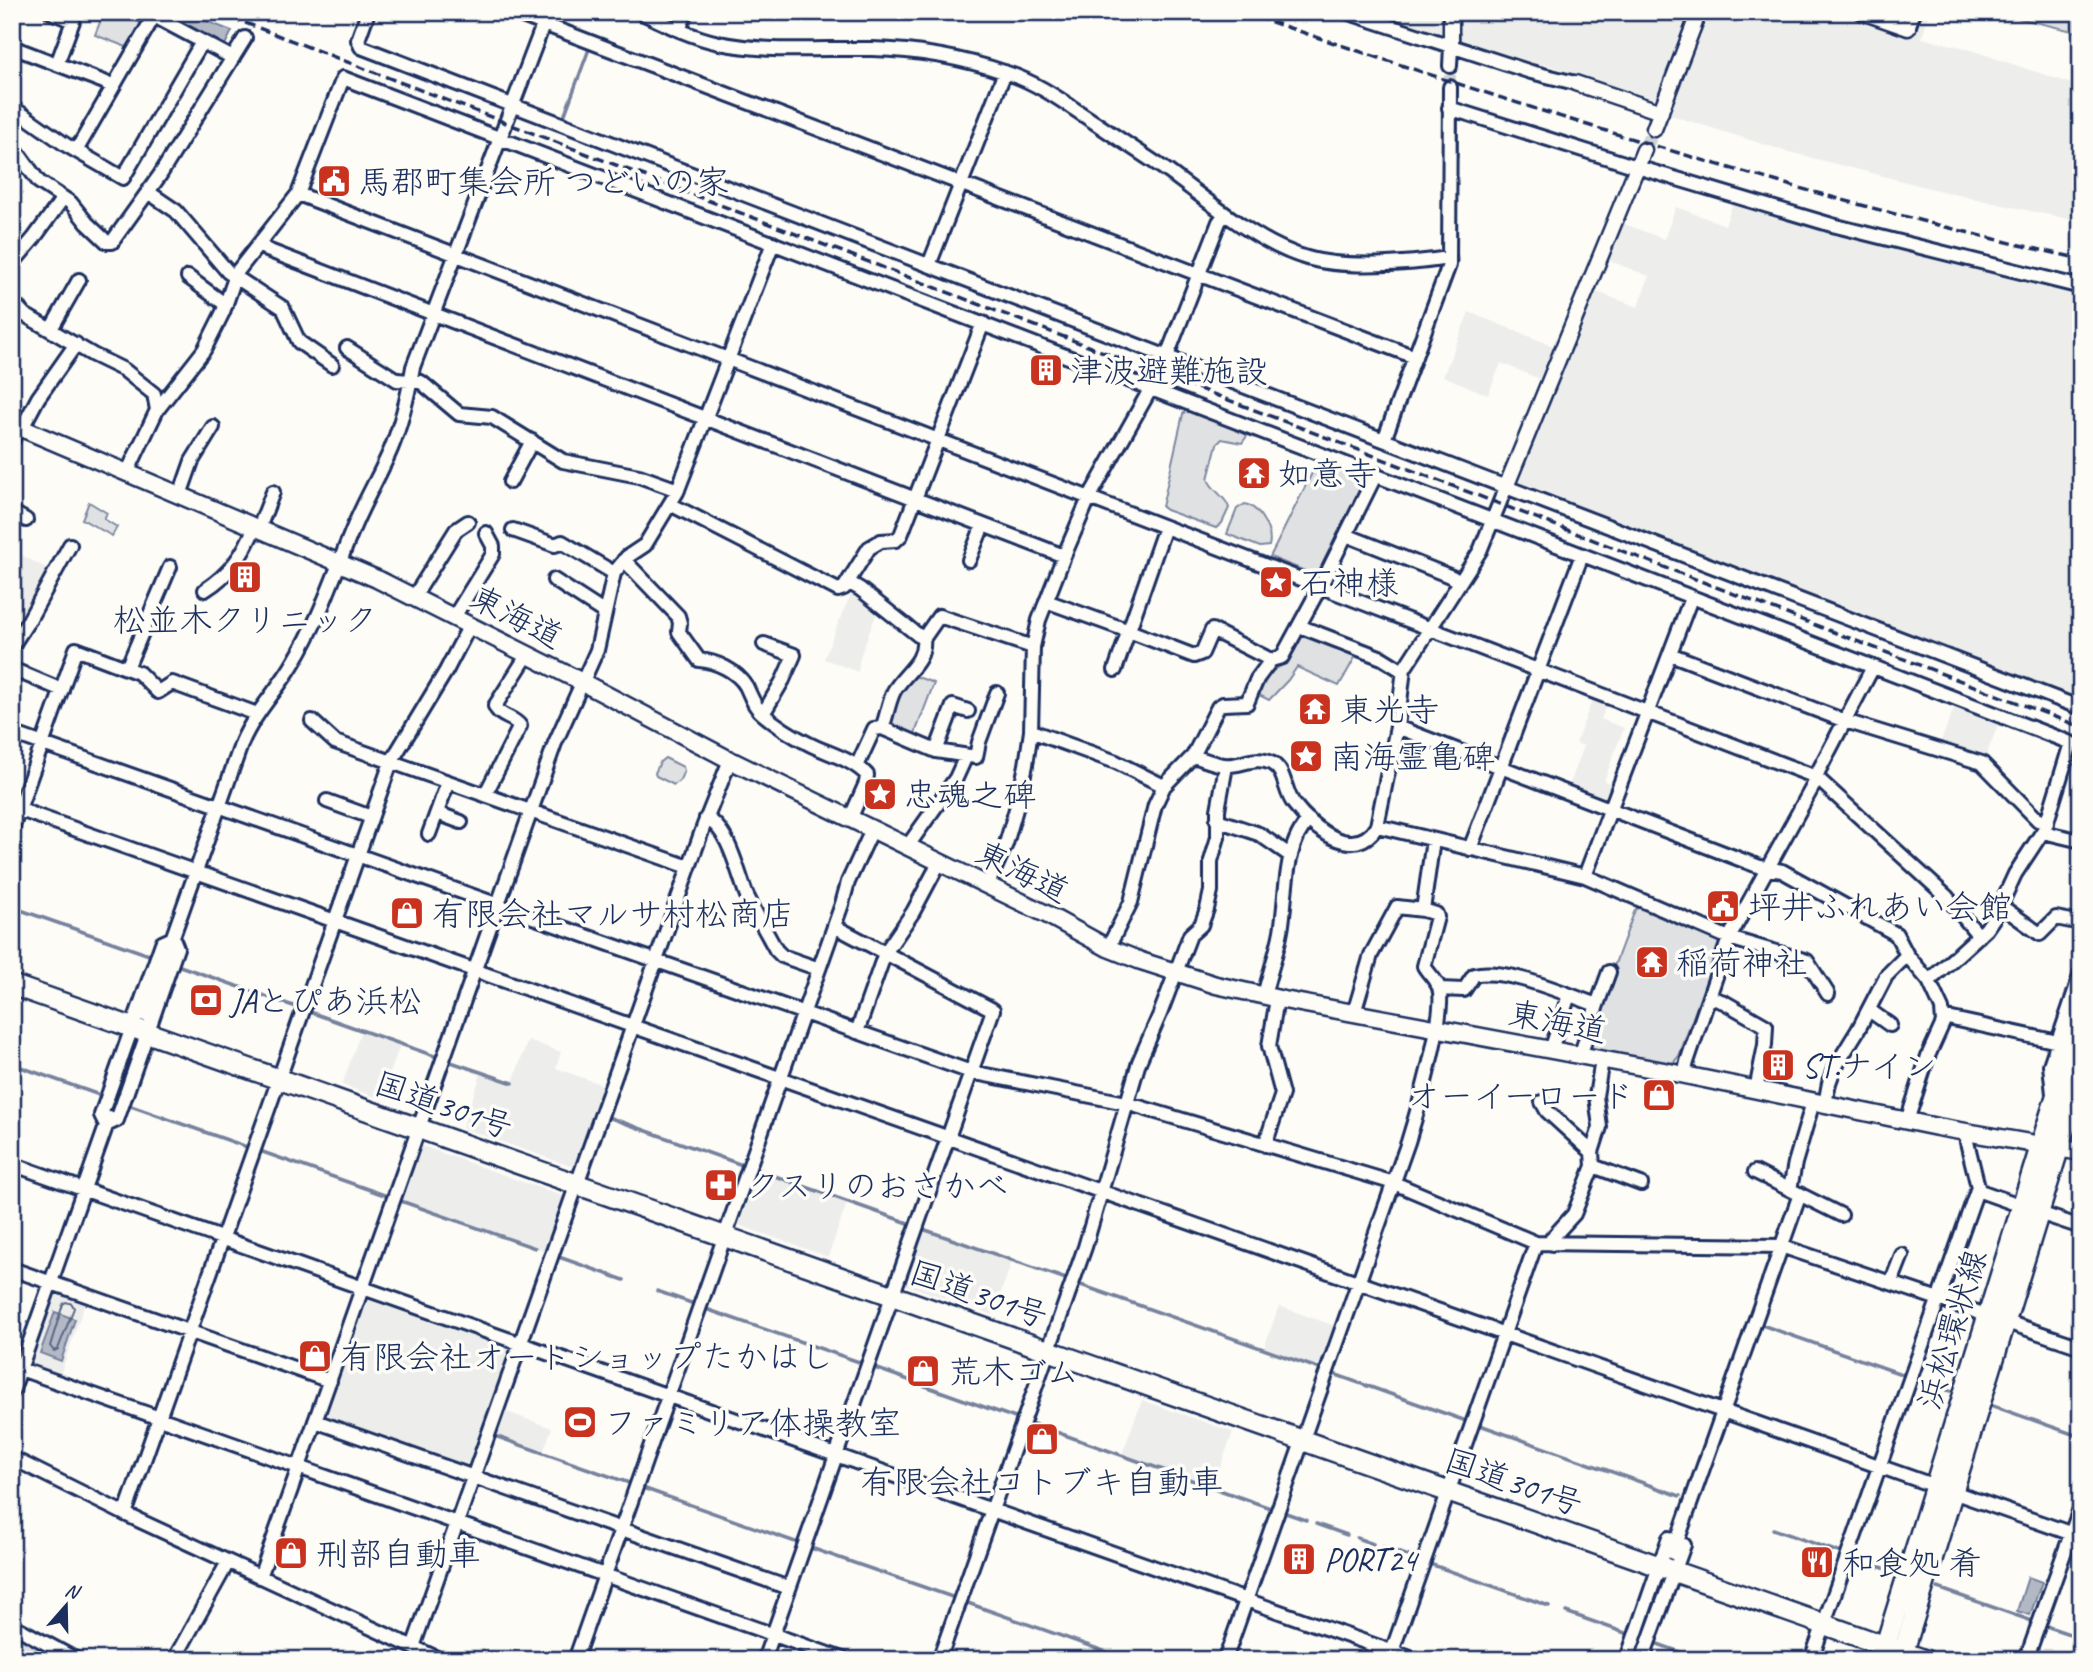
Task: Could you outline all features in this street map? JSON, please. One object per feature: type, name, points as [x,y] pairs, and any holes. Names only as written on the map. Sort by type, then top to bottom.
[{"type":"main road","name":"東海道","points":[[17,430],[257,527],[414,597],[730,760],[1108,948],[1175,972],[1271,997],[1684,1075],[1907,1121],[2081,1152]]},
{"type":"main road","name":"国道301号","points":[[12,985],[1824,1624],[1893,1654],[1925,1660]]},
{"type":"main road","name":"浜松環状線","points":[[2069,1102],[2081,1016]]},
{"type":"main road","name":"浜松環状線","points":[[1893,1654],[2050,1147],[2081,1076]]},
{"type":"street","points":[[51,12],[74,21],[57,64]]},
{"type":"street","points":[[368,12],[358,40],[361,47],[2081,708]]},
{"type":"street","points":[[512,12],[546,18],[961,184],[1415,357]]},
{"type":"street","points":[[640,12],[680,30],[742,47],[895,50],[953,58],[1004,72],[1044,90],[1140,152],[1225,214],[1277,246],[1321,262],[1426,262],[1449,258]]},
{"type":"street","points":[[680,30],[686,12]]},
{"type":"street","points":[[1346,12],[1661,112]]},
{"type":"street","points":[[1450,66],[1451,12]]},
{"type":"street","points":[[1654,129],[1699,12]]},
{"type":"street","points":[[1862,12],[1908,28],[1914,12]]},
{"type":"street","points":[[76,151],[154,16],[233,58]]},
{"type":"street","points":[[12,1392],[16,1367],[51,1282],[106,1125],[117,1120],[140,1030],[177,948],[173,938],[242,742],[257,714],[294,663],[398,432],[408,397],[412,367],[546,18]]},
{"type":"street","points":[[12,148],[39,182],[71,203],[90,226],[107,242],[112,242],[148,192],[245,38]]},
{"type":"street","points":[[12,107],[76,151],[123,178],[202,41]]},
{"type":"street","points":[[12,47],[113,87]]},
{"type":"street","points":[[929,265],[1004,72]]},
{"type":"street","points":[[127,473],[157,410],[201,356],[226,304],[237,272],[298,194],[343,78],[2071,743],[2045,827],[2015,874],[1992,922],[1930,981]]},
{"type":"street","points":[[1384,440],[1449,265],[1450,88]]},
{"type":"street","points":[[1449,108],[1832,225],[2081,287]]},
{"type":"street","points":[[1193,756],[1226,766],[1257,760],[1276,765],[1293,804],[1326,834],[1356,843],[1369,838],[1377,826],[1397,727],[1404,671],[1480,551],[1644,150]]},
{"type":"street","points":[[148,192],[176,211],[228,272],[283,308],[299,342],[332,365]]},
{"type":"street","points":[[298,194],[1816,777],[1947,897],[1979,936]]},
{"type":"street","points":[[12,264],[63,198]]},
{"type":"street","points":[[1167,356],[1219,222],[1225,214]]},
{"type":"street","points":[[260,1577],[559,732],[597,650],[614,573],[624,560],[645,545],[678,490],[773,243]]},
{"type":"street","points":[[259,244],[267,250],[1064,556]]},
{"type":"street","points":[[188,277],[226,304]]},
{"type":"street","points":[[51,329],[79,280]]},
{"type":"street","points":[[12,301],[25,314],[124,370],[154,394],[157,410]]},
{"type":"street","points":[[670,504],[838,590],[844,588],[869,548],[881,541],[896,540],[901,535],[982,323]]},
{"type":"street","points":[[17,430],[76,344]]},
{"type":"street","points":[[347,348],[397,380],[421,382],[459,414],[492,417],[563,461],[639,476],[678,490]]},
{"type":"street","points":[[987,886],[1003,853],[1018,802],[1031,732],[1035,633],[1089,498],[1151,388]]},
{"type":"street","points":[[180,495],[192,461],[214,427]]},
{"type":"street","points":[[510,482],[532,441]]},
{"type":"street","points":[[1108,948],[1131,902],[1155,805],[1164,786],[1193,756],[1218,707],[1223,704],[1247,703],[1257,679],[1271,660],[1283,657],[1376,474]]},
{"type":"street","points":[[205,590],[229,571],[239,559],[273,492]]},
{"type":"street","points":[[12,512],[26,520]]},
{"type":"street","points":[[414,597],[456,530],[468,522]]},
{"type":"street","points":[[969,560],[983,525]]},
{"type":"street","points":[[1115,670],[1165,527]]},
{"type":"street","points":[[513,530],[555,545],[562,542],[614,573]]},
{"type":"street","points":[[454,617],[493,554],[493,546],[486,533]]},
{"type":"street","points":[[1346,535],[1452,576],[1460,582]]},
{"type":"street","points":[[12,646],[70,545]]},
{"type":"street","points":[[1471,849],[1582,555]]},
{"type":"street","points":[[624,560],[678,616],[679,632],[699,660],[713,662],[736,676],[746,686],[763,714],[809,744],[857,766],[867,775],[850,819]]},
{"type":"street","points":[[127,668],[170,567]]},
{"type":"street","points":[[554,580],[605,613]]},
{"type":"street","points":[[848,583],[860,589],[923,639],[924,645],[916,666],[893,692],[882,728]]},
{"type":"street","points":[[1584,876],[1691,598]]},
{"type":"street","points":[[1046,601],[1194,656],[1202,653],[1212,630],[1271,660]]},
{"type":"street","points":[[923,639],[939,616],[1033,647]]},
{"type":"street","points":[[125,1514],[391,762],[446,671],[470,625]]},
{"type":"street","points":[[1299,626],[1382,657],[1404,671]]},
{"type":"street","points":[[763,714],[794,655],[764,643]]},
{"type":"street","points":[[12,829],[16,808],[76,649],[139,673],[158,692],[172,683],[257,714]]},
{"type":"street","points":[[1670,653],[1845,721],[1982,763],[2045,827],[2081,841]]},
{"type":"street","points":[[485,795],[520,726],[498,712],[495,706],[528,654]]},
{"type":"street","points":[[1684,1075],[1729,938],[1873,667]]},
{"type":"street","points":[[12,669],[62,690]]},
{"type":"street","points":[[857,766],[874,729],[882,728],[936,751],[975,757],[997,693]]},
{"type":"street","points":[[936,751],[953,706],[968,711]]},
{"type":"street","points":[[312,721],[335,742],[689,867]]},
{"type":"street","points":[[1397,727],[1610,809],[1782,871],[1896,934],[1906,955],[1930,981],[1943,1017],[1907,1121]]},
{"type":"street","points":[[1031,732],[1116,762],[1164,786]]},
{"type":"street","points":[[12,733],[971,1072],[1126,1103],[1394,1183],[1536,1243],[1781,1246],[2081,1347]]},
{"type":"street","points":[[907,847],[956,778],[966,756]]},
{"type":"street","points":[[413,1647],[706,818],[730,760]]},
{"type":"street","points":[[939,1660],[1085,1247],[1139,1062],[1190,935],[1201,925],[1207,909],[1211,891],[1211,861],[1218,836],[1217,820],[1226,766]]},
{"type":"street","points":[[429,834],[448,782]]},
{"type":"street","points":[[327,801],[371,817]]},
{"type":"street","points":[[16,808],[2076,1535]]},
{"type":"street","points":[[437,813],[461,821]]},
{"type":"street","points":[[706,818],[711,820],[724,838],[748,897],[776,950],[782,956],[819,969]]},
{"type":"street","points":[[1217,820],[1259,834],[1291,856]]},
{"type":"street","points":[[1265,1144],[1282,1094],[1269,1046],[1271,997],[1291,856],[1301,831],[1309,820]]},
{"type":"street","points":[[1377,826],[1584,876],[1729,938],[1807,961],[1828,994]]},
{"type":"street","points":[[575,1660],[848,882],[872,830]]},
{"type":"street","points":[[1423,910],[1433,839]]},
{"type":"street","points":[[857,1032],[885,953],[913,912],[939,863]]},
{"type":"street","points":[[2001,906],[2040,934],[2056,918],[2081,923]]},
{"type":"street","points":[[1225,1660],[1418,1109],[1436,1029],[1440,989],[1424,966],[1436,914],[1397,907],[1371,955],[1354,1013]]},
{"type":"street","points":[[764,1660],[993,1010],[834,926]]},
{"type":"street","points":[[1633,1660],[1781,1246],[1795,1192],[1794,1167],[1832,1074],[1886,976],[1906,955]]},
{"type":"street","points":[[1580,1056],[1609,972]]},
{"type":"street","points":[[2069,1102],[2050,1065],[2081,973]]},
{"type":"street","points":[[1440,989],[1464,989],[1474,975],[1485,974],[1518,978],[1597,1005]]},
{"type":"street","points":[[1551,1050],[1569,995]]},
{"type":"street","points":[[1709,997],[1724,1002],[1766,1027],[1756,1090]]},
{"type":"street","points":[[1869,1010],[1890,1025]]},
{"type":"street","points":[[1943,1017],[2058,1042]]},
{"type":"street","points":[[1552,1244],[1552,1238],[1574,1214],[1593,1166],[1592,1152],[1600,1127],[1596,1096],[1602,1060]]},
{"type":"street","points":[[1542,1102],[1547,1111],[1592,1152]]},
{"type":"street","points":[[1811,1660],[1978,1187],[1967,1142],[1969,1132]]},
{"type":"street","points":[[12,1164],[1246,1600],[1390,1655],[1416,1660]]},
{"type":"street","points":[[1593,1166],[1642,1184]]},
{"type":"street","points":[[1755,1172],[1841,1215]]},
{"type":"street","points":[[1977,1190],[2081,1227]]},
{"type":"street","points":[[1390,1655],[1536,1243]]},
{"type":"street","points":[[1891,1283],[1902,1255]]},
{"type":"street","points":[[12,1269],[330,1381]]},
{"type":"street","points":[[16,1367],[845,1660]]},
{"type":"street","points":[[315,1421],[789,1588]]},
{"type":"street","points":[[12,1458],[125,1514],[441,1660]]},
{"type":"street","points":[[1633,1660],[1629,1653],[1703,1491],[1700,1474]]},
{"type":"street","points":[[2026,1660],[2076,1535],[2081,1506]]},
{"type":"street","points":[[174,1660],[228,1562]]},
{"type":"street","points":[[1642,1660],[1667,1569]]},
{"type":"street","points":[[12,1625],[77,1660]]},
{"type":"street","points":[[12,1654],[24,1660]]},
{"type":"shaded area","points":[[104,12],[113,12],[144,24],[129,48],[95,35]]},
{"type":"shaded area","points":[[1366,12],[1444,12],[1445,31],[1438,36]]},
{"type":"shaded area","points":[[1460,12],[1692,12],[1657,100],[1544,64],[1533,66],[1461,43]]},
{"type":"shaded area","points":[[1706,12],[1929,12],[1922,38],[1965,48],[2081,87],[2081,222],[1949,193],[1785,151],[1670,115],[1668,112]]},
{"type":"shaded area","points":[[1993,12],[2081,12],[2081,33],[1997,13]]},
{"type":"shaded area","points":[[1734,200],[2081,290],[2081,701],[2052,694],[1514,487],[1594,291],[1638,307],[1649,276],[1607,260],[1622,223],[1664,239],[1676,207],[1725,225]]},
{"type":"shaded area","points":[[1469,312],[1556,347],[1542,380],[1501,363],[1488,395],[1443,376]]},
{"type":"shaded area","points":[[1187,409],[1242,430],[1247,436],[1242,443],[1222,439],[1217,444],[1208,479],[1229,508],[1222,523],[1216,528],[1162,507],[1183,414]]},
{"type":"shaded area","points":[[1319,459],[1367,478],[1319,573],[1315,575],[1270,557]]},
{"type":"shaded area","points":[[89,502],[107,513],[104,519],[117,527],[112,536],[82,519]]},
{"type":"shaded area","points":[[1245,504],[1255,510],[1264,521],[1269,534],[1269,546],[1260,547],[1227,534],[1237,509]]},
{"type":"shaded area","points":[[12,550],[50,570],[17,631],[12,629]]},
{"type":"shaded area","points":[[854,589],[879,607],[860,657],[858,672],[824,659]]},
{"type":"shaded area","points":[[1304,633],[1357,654],[1339,686],[1297,667],[1269,700],[1259,695],[1269,674],[1288,663]]},
{"type":"shaded area","points":[[912,675],[934,683],[914,736],[889,726],[897,694]]},
{"type":"shaded area","points":[[1593,698],[1607,704],[1601,719],[1624,728],[1604,781],[1614,785],[1608,800],[1603,802],[1568,789],[1584,746],[1576,743]]},
{"type":"shaded area","points":[[1956,703],[2000,720],[1984,761],[1939,746]]},
{"type":"shaded area","points":[[665,758],[683,767],[680,780],[674,785],[655,773]]},
{"type":"shaded area","points":[[1641,906],[1719,940],[1679,1056],[1674,1062],[1666,1064],[1591,1050],[1586,1042],[1635,910]]},
{"type":"shaded area","points":[[361,1031],[400,1045],[381,1099],[342,1085]]},
{"type":"shaded area","points":[[528,1040],[561,1052],[556,1068],[608,1087],[579,1169],[462,1128],[481,1074],[512,1084]]},
{"type":"shaded area","points":[[417,1144],[568,1198],[549,1252],[398,1199]]},
{"type":"shaded area","points":[[755,1170],[847,1203],[828,1257],[736,1224]]},
{"type":"shaded area","points":[[920,1229],[1012,1261],[993,1315],[901,1283]]},
{"type":"shaded area","points":[[56,1287],[87,1298],[59,1378],[28,1367]]},
{"type":"shaded area","points":[[365,1292],[516,1346],[471,1472],[320,1419]]},
{"type":"shaded area","points":[[1279,1306],[1338,1327],[1323,1369],[1264,1348]]},
{"type":"shaded area","points":[[1142,1400],[1233,1432],[1213,1487],[1122,1454]]},
{"type":"shaded area","points":[[501,1410],[552,1428],[543,1452],[492,1434]]},
{"type":"shaded area","points":[[12,1630],[68,1660],[31,1660],[12,1650]]},
{"type":"water","points":[[159,12],[183,12],[232,31],[224,47]]},
{"type":"water","points":[[55,1312],[75,1319],[61,1361],[40,1353]]},
{"type":"water","points":[[2028,1577],[2042,1582],[2030,1615],[2017,1611]]},
{"type":"waterway","points":[[495,12],[533,27]]},
{"type":"waterway","points":[[628,12],[638,17]]},
{"type":"waterway","points":[[550,33],[953,188]]},
{"type":"waterway","points":[[1459,34],[1459,41]]},
{"type":"waterway","points":[[565,114],[589,49]]},
{"type":"waterway","points":[[1455,164],[1457,113]]},
{"type":"waterway","points":[[963,192],[1192,279]]},
{"type":"waterway","points":[[1455,238],[1456,262]]},
{"type":"waterway","points":[[1201,282],[1404,360]]},
{"type":"waterway","points":[[2074,740],[2081,742]]},
{"type":"waterway","points":[[12,907],[152,956]]},
{"type":"waterway","points":[[177,965],[299,1008]]},
{"type":"waterway","points":[[307,1011],[440,1058]]},
{"type":"waterway","points":[[448,1061],[513,1083]]},
{"type":"waterway","points":[[12,1064],[102,1096]]},
{"type":"waterway","points":[[128,1105],[250,1148]]},
{"type":"waterway","points":[[605,1116],[745,1166]]},
{"type":"waterway","points":[[257,1150],[390,1197]]},
{"type":"waterway","points":[[755,1169],[914,1225]]},
{"type":"waterway","points":[[398,1200],[535,1248]]},
{"type":"waterway","points":[[920,1228],[1066,1279]]},
{"type":"waterway","points":[[556,1256],[624,1280]]},
{"type":"waterway","points":[[1078,1284],[1323,1370]]},
{"type":"waterway","points":[[657,1291],[697,1305]]},
{"type":"waterway","points":[[703,1308],[865,1364]]},
{"type":"waterway","points":[[1759,1324],[1907,1376]]},
{"type":"waterway","points":[[872,1367],[1018,1419]]},
{"type":"waterway","points":[[1331,1373],[1469,1422]]},
{"type":"waterway","points":[[1914,1378],[1950,1391]]},
{"type":"waterway","points":[[12,1410],[18,1392]]},
{"type":"waterway","points":[[1993,1406],[2081,1437]]},
{"type":"waterway","points":[[1028,1422],[1273,1509]]},
{"type":"waterway","points":[[1477,1424],[1680,1496]]},
{"type":"waterway","points":[[492,1435],[632,1484]]},
{"type":"waterway","points":[[640,1487],[801,1544]]},
{"type":"waterway","points":[[2075,1505],[2081,1489]]},
{"type":"waterway","points":[[1283,1512],[1306,1520]]},
{"type":"waterway","points":[[1316,1524],[1347,1535]]},
{"type":"waterway","points":[[1773,1529],[1844,1554]]},
{"type":"waterway","points":[[1357,1538],[1373,1544]]},
{"type":"waterway","points":[[808,1547],[955,1598]]},
{"type":"waterway","points":[[1383,1547],[1420,1560]]},
{"type":"waterway","points":[[1852,1557],[1895,1572]]},
{"type":"waterway","points":[[1427,1563],[1549,1606]]},
{"type":"waterway","points":[[1938,1588],[2035,1622]]},
{"type":"waterway","points":[[965,1602],[1129,1660]]},
{"type":"waterway","points":[[1566,1612],[1631,1635]]},
{"type":"waterway","points":[[2043,1625],[2081,1638]]},
{"type":"waterway","points":[[1655,1643],[1702,1660]]},
{"type":"tunnel","points":[[1450,66],[1450,87]]},
{"type":"tunnel","points":[[1644,150],[1654,129]]},
{"type":"tunnel","points":[[135,1045],[142,1025]]},
{"type":"tunnel","points":[[1662,1585],[1673,1553]]},
{"type":"railway","points":[[217,12],[2081,727]]},
{"type":"railway","points":[[1242,12],[1449,81],[1763,178],[1868,207],[2081,259]]},
{"type":"place","name":"馬郡町集会所 つどいの家","points":[[334,181]]},
{"type":"place","name":"津波避難施設","points":[[1046,370]]},
{"type":"place","name":"如意寺","points":[[1254,473]]},
{"type":"place","name":"松並木クリニック","points":[[245,577]]},
{"type":"place","name":"石神様","points":[[1276,582]]},
{"type":"place","name":"東光寺","points":[[1315,709]]},
{"type":"place","name":"南海霊亀碑","points":[[1306,756]]},
{"type":"place","name":"忠魂之碑","points":[[880,794]]},
{"type":"place","name":"坪井ふれあい会館","points":[[1723,906]]},
{"type":"place","name":"有限会社マルサ村松商店","points":[[407,913]]},
{"type":"place","name":"稲荷神社","points":[[1652,962]]},
{"type":"place","name":"JAとぴあ浜松","points":[[206,1000]]},
{"type":"place","name":"ST.ナイン","points":[[1778,1065]]},
{"type":"place","name":"オーイーロード","points":[[1659,1095]]},
{"type":"place","name":"クスリのおさかべ","points":[[721,1185]]},
{"type":"place","name":"有限会社オートショップたかはし","points":[[315,1356]]},
{"type":"place","name":"荒木ゴム","points":[[923,1371]]},
{"type":"place","name":"ファミリア体操教室","points":[[580,1422]]},
{"type":"place","name":"有限会社コトブキ自動車","points":[[1042,1439]]},
{"type":"place","name":"刑部自動車","points":[[291,1553]]},
{"type":"place","name":"PORT24","points":[[1299,1559]]},
{"type":"place","name":"和食処 肴","points":[[1817,1562]]}]
